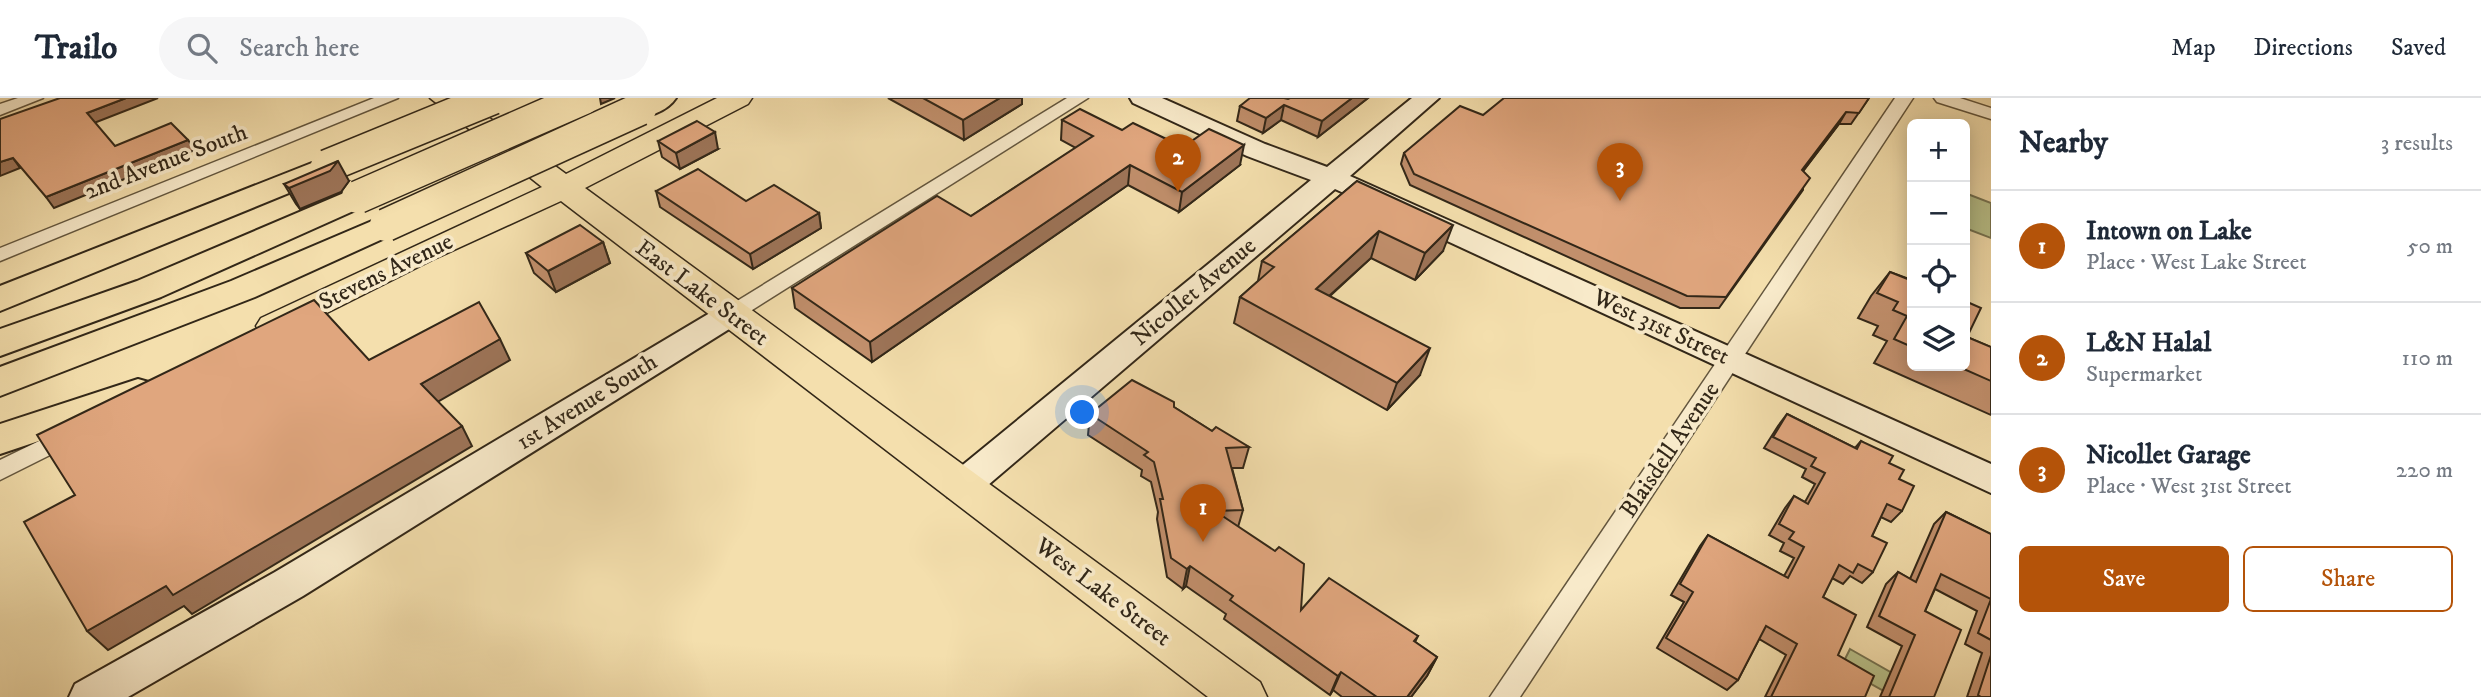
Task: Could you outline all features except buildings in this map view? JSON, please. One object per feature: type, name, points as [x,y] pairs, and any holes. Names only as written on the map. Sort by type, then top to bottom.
[{"type":"highway","points":[[0,299],[196,222],[493,98]]},
{"type":"highway","points":[[0,343],[149,289],[564,98]]},
{"type":"highway","points":[[0,330],[354,194],[584,98]]},
{"type":"highway","points":[[0,382],[243,289],[651,103]]},
{"type":"highway","points":[[0,279],[115,238],[196,222]]},
{"type":"highway","points":[[0,439],[159,383]]},
{"type":"main road","name":"East Lake Street","points":[[444,98],[961,487]]},
{"type":"main road","name":"Stevens Avenue","points":[[245,341],[562,188],[738,98]]},
{"type":"main road","name":"West Lake Street","points":[[961,487],[1244,697]]},
{"type":"street","points":[[0,110],[34,98]]},
{"type":"street","name":"2nd Avenue South","points":[[0,254],[389,98]]},
{"type":"street","name":"1st Avenue South","points":[[90,697],[289,584],[1079,98]]},
{"type":"street","name":"West 31st Street","points":[[1142,98],[1238,142],[1331,177],[1991,478]]},
{"type":"street","name":"Nicollet Avenue","points":[[961,487],[1427,98]]},
{"type":"street","name":"Blaisdell Avenue","points":[[1504,697],[1904,98]]},
{"type":"street","points":[[1943,98],[1991,114]]},
{"type":"street","points":[[0,471],[115,411],[159,383]]},
{"type":"green space","points":[[1970,195],[1991,203],[1991,238],[1970,230]]},
{"type":"green space","points":[[1850,649],[1899,677],[1891,695],[1841,667]]},
{"type":"place","name":"L&N Halal","points":[[1178,192]]},
{"type":"place","name":"Nicollet Garage","points":[[1620,201]]},
{"type":"place","name":"Intown on Lake","points":[[1203,542]]}]
